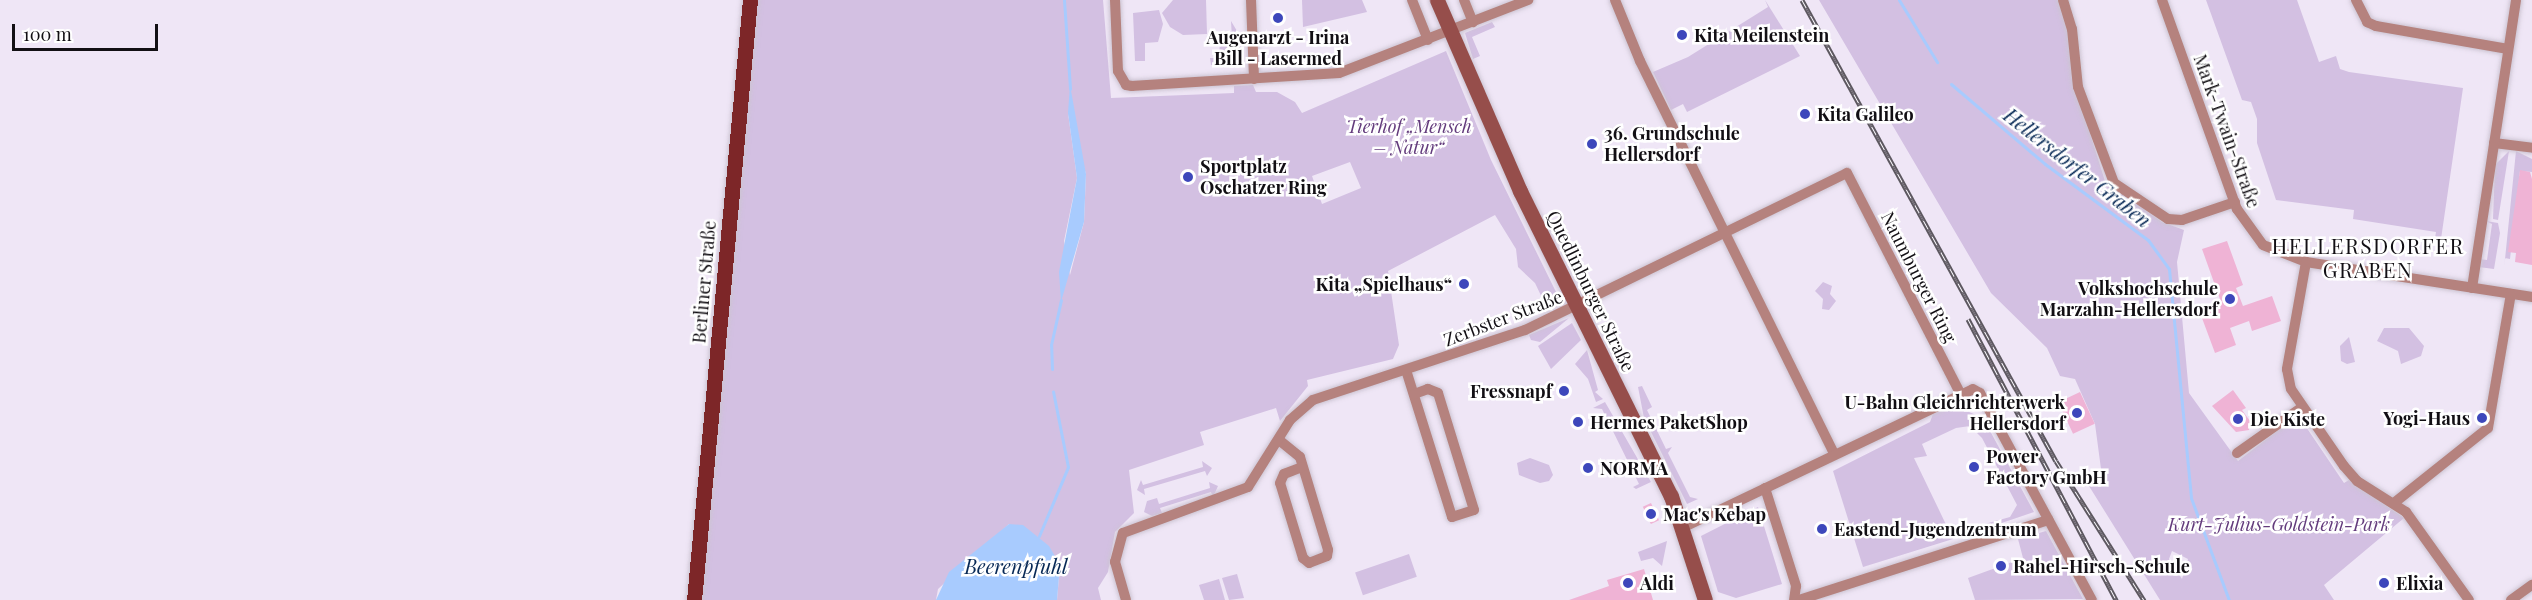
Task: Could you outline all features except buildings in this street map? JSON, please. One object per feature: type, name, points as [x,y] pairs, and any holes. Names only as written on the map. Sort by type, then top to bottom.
[{"type":"main road","name":"Berliner Straße","points":[[694,600],[750,0]]},
{"type":"street","points":[[1115,0],[1118,71],[1125,85],[1339,73],[1528,0]]},
{"type":"street","points":[[1251,0],[1254,79]]},
{"type":"street","points":[[1412,0],[1428,40]]},
{"type":"street","name":"Quedlinburger Straße","points":[[1437,0],[1577,307],[1671,496],[1705,600]]},
{"type":"street","points":[[1464,0],[1473,22]]},
{"type":"street","points":[[1615,0],[1659,100],[1834,454]]},
{"type":"street","points":[[2063,0],[2072,29],[2078,87],[2114,183],[2168,219],[2182,220],[2235,201]]},
{"type":"street","name":"Mark-Twain-Straße","points":[[2162,0],[2235,201],[2247,227],[2263,245],[2306,262],[2532,297]]},
{"type":"street","points":[[2356,0],[2367,22],[2376,26],[2508,49]]},
{"type":"street","points":[[2472,288],[2516,0]]},
{"type":"street","points":[[2494,143],[2532,148]]},
{"type":"street","name":"Naumburger Ring","points":[[1577,307],[1724,232],[1847,173],[1960,393]]},
{"type":"street","points":[[2306,262],[2287,369],[2301,408],[2353,477],[2406,512],[2469,600]]},
{"type":"street","points":[[2394,503],[2488,428],[2511,294]]},
{"type":"street","name":"Zerbster Straße","points":[[1126,600],[1115,562],[1123,534],[1241,491],[1263,468],[1297,412],[1313,400],[1486,346],[1577,307]]},
{"type":"street","points":[[1406,370],[1452,517],[1474,510],[1438,393],[1428,389],[1414,394]]},
{"type":"street","points":[[1682,528],[1960,393],[1973,389],[1980,393],[2092,600]]},
{"type":"street","points":[[2237,453],[2301,408]]},
{"type":"street","points":[[1279,440],[1295,450],[1302,467],[1328,550],[1327,556],[1309,563],[1303,558],[1280,483],[1284,474],[1302,467]]},
{"type":"street","points":[[1765,488],[1796,586],[1794,600]]},
{"type":"street","points":[[1799,600],[2048,520]]},
{"type":"street","points":[[2511,600],[2532,585]]},
{"type":"green space","name":"Tierhof „Mensch – Natur“","points":[[756,0],[1103,0],[1111,98],[1234,93],[1234,86],[1253,85],[1256,92],[1277,92],[1295,102],[1302,113],[1446,51],[1491,160],[1559,298],[1545,304],[1535,283],[1518,267],[1516,249],[1495,215],[1388,271],[1399,345],[1393,359],[1307,380],[1308,386],[1280,421],[1276,408],[1200,432],[1204,445],[1129,470],[1134,513],[1115,532],[1108,572],[1098,588],[1101,600],[1057,600],[1060,565],[1009,524],[938,589],[936,600],[700,600]],"holes":[[[1068,113],[1086,174],[1084,222],[1070,275],[1064,241],[1077,178]],[[1350,162],[1361,188],[1322,204],[1312,176]]]},
{"type":"green space","points":[[1173,0],[1206,0],[1207,34],[1183,35],[1170,27],[1162,13]]},
{"type":"green space","points":[[1302,0],[1362,0],[1367,12],[1303,27]]},
{"type":"green space","points":[[1765,0],[1800,56],[1687,112],[1683,104],[1671,110],[1653,72],[1688,57],[1768,7]]},
{"type":"green space","name":"Kurt-Julius-Goldstein-Park","points":[[1819,0],[2060,0],[2071,29],[2075,86],[2105,181],[2162,222],[2184,230],[2177,262],[2189,393],[2238,461],[2295,417],[2300,418],[2344,483],[2349,480],[2404,518],[2324,585],[2334,600],[2160,600],[2084,478],[2101,469],[2095,424],[2075,379],[2060,376],[2047,348],[1991,293]],"holes":[[[2172,551],[2188,559],[2182,579],[2169,559]]]},
{"type":"green space","points":[[2206,0],[2297,0],[2319,62],[2336,56],[2340,69],[2349,72],[2463,88],[2441,239],[2435,238],[2436,232],[2353,219],[2354,210],[2276,200],[2257,143],[2257,119],[2251,102],[2242,100]]},
{"type":"green space","points":[[1159,10],[1163,24],[1158,42],[1145,43],[1145,61],[1135,61],[1133,13]]},
{"type":"green space","points":[[1231,21],[1240,36],[1241,64],[1211,65],[1210,58],[1219,58],[1220,40],[1232,39]]},
{"type":"green space","points":[[1492,22],[1495,27],[1472,37],[1480,56],[1473,59],[1465,33]]},
{"type":"green space","points":[[2509,151],[2498,220],[2493,219],[2495,165]]},
{"type":"green space","points":[[2516,151],[2532,159],[2532,172],[2520,171],[2510,259],[2505,258]]},
{"type":"green space","points":[[2486,221],[2498,223],[2500,233],[2494,269],[2479,267],[2480,259],[2487,260],[2492,224]]},
{"type":"green space","points":[[1823,282],[1832,286],[1830,294],[1836,301],[1829,310],[1822,309],[1823,299],[1815,291]]},
{"type":"green space","points":[[1569,318],[1540,342],[1531,340],[1529,335]]},
{"type":"green space","points":[[1572,323],[1581,340],[1551,369],[1538,346]]},
{"type":"green space","points":[[2384,328],[2409,328],[2424,346],[2421,356],[2401,364],[2398,351],[2377,341]]},
{"type":"green space","points":[[2349,337],[2355,362],[2347,364],[2341,361],[2340,346]]},
{"type":"green space","points":[[1587,350],[1598,390],[1595,392],[1603,399],[1596,402],[1588,379],[1575,364]]},
{"type":"green space","points":[[1642,386],[1652,407],[1647,410],[1666,449],[1672,447],[1668,453],[1690,497],[1698,499],[1687,504],[1644,418],[1638,387]]},
{"type":"green space","points":[[1605,402],[1651,482],[1636,489],[1633,487],[1639,484],[1602,409],[1593,408]]},
{"type":"green space","points":[[1953,405],[1983,418],[2034,512],[1978,531],[1981,525],[2010,517],[2017,505],[1982,438],[1970,426],[1956,428],[1922,444],[1927,456],[1914,458],[1953,539],[1863,567],[1833,471],[1930,422],[1933,414]]},
{"type":"green space","points":[[1530,458],[1549,465],[1553,475],[1549,481],[1540,483],[1519,475],[1517,463]]},
{"type":"green space","points":[[1202,461],[1212,468],[1207,476],[1205,471],[1144,489],[1145,495],[1137,490],[1141,480],[1143,485],[1203,467]]},
{"type":"green space","points":[[1209,482],[1218,486],[1213,497],[1211,492],[1160,508],[1162,513],[1152,516],[1144,512],[1147,501],[1157,498],[1159,504],[1210,488]]},
{"type":"green space","points":[[1758,507],[1782,584],[1736,598],[1718,592],[1701,536]]},
{"type":"green space","points":[[2046,531],[2083,599],[1975,600],[1968,578],[2023,558],[2018,539]]},
{"type":"green space","points":[[1667,541],[1662,566],[1653,558],[1641,561],[1638,552]]},
{"type":"green space","points":[[1409,554],[1417,577],[1363,595],[1355,573]]},
{"type":"green space","points":[[1237,574],[1244,598],[1229,600],[1222,578]]},
{"type":"green space","points":[[1219,579],[1225,600],[1204,600],[1199,585]]},
{"type":"water","points":[[1070,85],[1086,174],[1084,222],[1061,302],[1059,272],[1077,178],[1068,113]]},
{"type":"water","name":"Beerenpfuhl","points":[[1009,524],[1023,525],[1049,546],[1060,565],[1057,600],[936,600],[949,572]]},
{"type":"waterway","points":[[1064,0],[1070,89]]},
{"type":"waterway","name":"Hellersdorfer Graben","points":[[1899,0],[1937,62]]},
{"type":"waterway","name":"Hellersdorfer Graben","points":[[1951,84],[2045,164],[2148,240],[2169,269],[2191,498],[2229,600]]},
{"type":"waterway","points":[[1052,369],[1051,345],[1061,300]]},
{"type":"waterway","points":[[1039,536],[1068,467],[1053,391]]},
{"type":"railway","points":[[1802,0],[2056,461],[2144,600]]},
{"type":"railway","points":[[1968,319],[2116,600]]},
{"type":"place","name":"Augenarzt - Irina Bill - Lasermed","points":[[1278,18]]},
{"type":"place","name":"Kita Meilenstein","points":[[1682,35]]},
{"type":"place","name":"Kita Galileo","points":[[1805,114]]},
{"type":"place","name":"36. Grundschule Hellersdorf","points":[[1592,144]]},
{"type":"place","name":"Sportplatz Oschatzer Ring","points":[[1188,177]]},
{"type":"place","name":"Kita „Spielhaus“","points":[[1464,284]]},
{"type":"place","name":"Volkshochschule Marzahn-Hellersdorf","points":[[2230,299]]},
{"type":"place","name":"Fressnapf","points":[[1564,391]]},
{"type":"place","name":"U-Bahn Gleichrichterwerk Hellersdorf","points":[[2077,413]]},
{"type":"place","name":"Yogi-Haus","points":[[2482,418]]},
{"type":"place","name":"Die Kiste","points":[[2238,419]]},
{"type":"place","name":"Hermes PaketShop","points":[[1578,422]]},
{"type":"place","name":"Power Factory GmbH","points":[[1974,467]]},
{"type":"place","name":"NORMA","points":[[1588,468]]},
{"type":"place","name":"Mac's Kebap","points":[[1651,514]]},
{"type":"place","name":"Eastend-Jugendzentrum","points":[[1822,529]]},
{"type":"place","name":"Rahel-Hirsch-Schule","points":[[2001,566]]},
{"type":"place","name":"Aldi","points":[[1628,583]]},
{"type":"place","name":"Elixia","points":[[2384,583]]},
{"type":"district","name":"HELLERSDORFER GRABEN","points":[[2368,257]]}]
